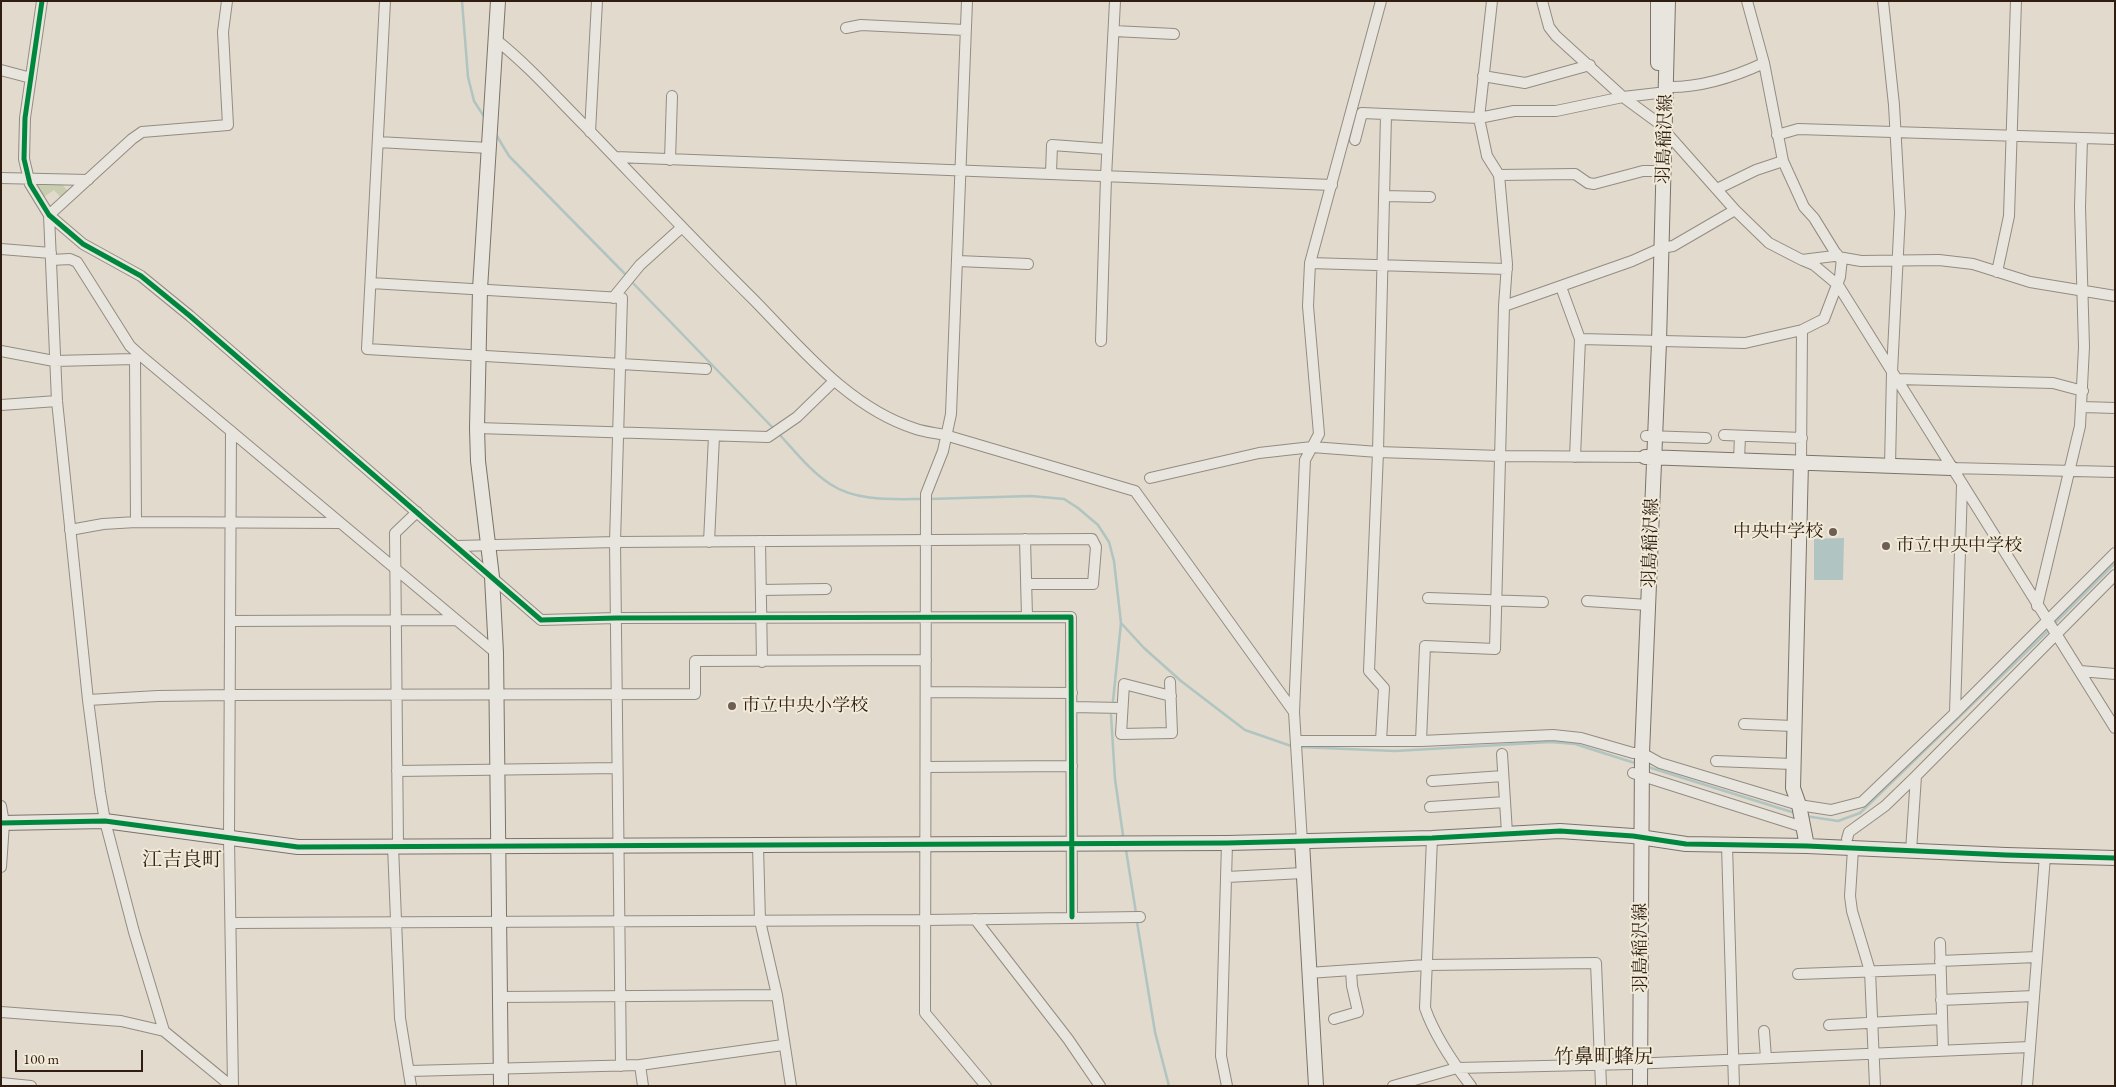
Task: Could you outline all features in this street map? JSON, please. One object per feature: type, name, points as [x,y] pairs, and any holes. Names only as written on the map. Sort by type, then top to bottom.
[{"type":"street","points":[[42,1],[25,118],[24,159],[27,177],[49,215],[83,244],[141,276],[457,546],[540,620],[616,618],[1071,617],[1072,917]]},
{"type":"street","points":[[49,215],[142,132],[228,125],[222,32],[226,1]]},
{"type":"street","points":[[386,1],[367,348],[706,369]]},
{"type":"street","points":[[498,1],[480,289],[477,428],[478,461],[492,577],[496,653],[501,1086]]},
{"type":"street","points":[[590,132],[597,1]]},
{"type":"street","points":[[967,1],[951,414],[943,451],[926,494],[927,845],[925,1014],[986,1086]]},
{"type":"street","points":[[1102,341],[1107,149],[1116,1]]},
{"type":"street","points":[[1316,1086],[1294,712],[1305,460],[1319,434],[1308,306],[1310,263],[1381,1]]},
{"type":"street","points":[[1421,741],[1425,646],[1495,649],[1498,601],[1504,306],[1507,269],[1499,175],[1486,156],[1478,118],[1492,1]]},
{"type":"street","points":[[1542,1],[1549,26],[1556,36],[1623,97],[1661,127],[1735,210],[1769,243],[1814,265],[1838,285],[2115,728]]},
{"type":"street","name":"羽島稲沢線","points":[[1658,1],[1662,90]]},
{"type":"street","name":"羽島稲沢線","points":[[1632,1086],[1636,1064],[1638,764],[1655,342],[1662,90],[1668,1]]},
{"type":"street","points":[[1580,339],[1745,343],[1802,330],[1824,319],[1838,285],[1840,256],[1814,218],[1804,207],[1783,161],[1764,64],[1747,1]]},
{"type":"street","points":[[1882,1],[1895,132],[1900,213],[1890,466]]},
{"type":"street","points":[[1997,272],[2009,216],[2010,135],[2016,1]]},
{"type":"street","points":[[846,28],[861,25],[966,30]]},
{"type":"street","points":[[1114,31],[1174,34]]},
{"type":"street","points":[[495,39],[516,56],[616,157],[681,228],[834,381],[882,414],[916,429],[946,435],[1135,491],[1294,712]]},
{"type":"street","points":[[1355,140],[1362,113],[1478,118],[1514,111],[1556,111],[1734,77],[1764,64]]},
{"type":"street","points":[[1483,76],[1525,82],[1590,65]]},
{"type":"street","points":[[1,70],[31,78]]},
{"type":"street","points":[[670,160],[672,96]]},
{"type":"street","points":[[1381,741],[1384,688],[1369,672],[1378,452],[1386,115]]},
{"type":"street","name":"羽島稲沢線","points":[[1657,250],[1656,171],[1661,127]]},
{"type":"street","points":[[1777,135],[1798,129],[2115,139]]},
{"type":"street","points":[[2037,606],[2080,426],[2082,407],[2084,347],[2080,207],[2082,138]]},
{"type":"street","points":[[378,142],[489,146]]},
{"type":"street","points":[[1051,173],[1052,145],[1107,149]]},
{"type":"street","points":[[616,157],[1332,185]]},
{"type":"street","points":[[1717,189],[1756,170],[1783,161]]},
{"type":"street","points":[[1499,175],[1575,174],[1588,183],[1594,184],[1643,171],[1656,171]]},
{"type":"street","points":[[1,178],[27,177],[88,180]]},
{"type":"street","points":[[1384,196],[1430,197]]},
{"type":"street","points":[[1504,306],[1561,287],[1657,250],[1673,246],[1735,210]]},
{"type":"street","points":[[49,215],[57,401],[88,700],[105,821],[150,990],[164,1031]]},
{"type":"street","points":[[613,298],[620,287],[640,265],[681,228]]},
{"type":"street","points":[[1,249],[70,259],[77,262],[138,357],[231,431],[496,653]]},
{"type":"street","points":[[1802,260],[1840,256],[1861,261],[1939,260],[1973,264],[2030,282],[2115,296]]},
{"type":"street","points":[[958,261],[1028,264]]},
{"type":"street","points":[[1310,263],[1507,269]]},
{"type":"street","points":[[371,283],[622,298],[615,542],[621,1066]]},
{"type":"street","points":[[1561,287],[1580,339],[1575,457]]},
{"type":"street","points":[[1802,330],[1802,462],[1792,764],[1793,788],[1807,846]]},
{"type":"street","points":[[1,351],[54,361],[138,357]]},
{"type":"street","points":[[136,522],[138,357]]},
{"type":"street","points":[[1895,376],[2053,383],[2083,391]]},
{"type":"street","points":[[477,428],[768,437],[796,417],[834,381]]},
{"type":"street","points":[[1,405],[57,401]]},
{"type":"street","points":[[2082,407],[2115,408]]},
{"type":"street","points":[[231,431],[229,839],[232,1086]]},
{"type":"street","points":[[709,542],[714,436]]},
{"type":"street","points":[[1650,436],[1706,438]]},
{"type":"street","points":[[1724,436],[1802,438]]},
{"type":"street","points":[[1739,460],[1740,436]]},
{"type":"street","points":[[1150,478],[1259,453],[1312,447],[1378,452],[1500,456],[1650,457],[2115,472]]},
{"type":"street","points":[[1955,713],[1962,485]]},
{"type":"street","points":[[411,1086],[400,1018],[396,922],[395,533],[417,512]]},
{"type":"street","points":[[70,530],[103,524],[136,522],[340,523]]},
{"type":"street","points":[[457,546],[615,542],[1092,538],[1096,547],[1093,584],[1027,584]]},
{"type":"street","points":[[1025,539],[1027,617]]},
{"type":"street","points":[[760,541],[762,662]]},
{"type":"street","points":[[1875,1086],[1870,971],[1852,911],[1849,832],[1884,806],[1916,776],[2052,627],[2115,553]]},
{"type":"street","points":[[1297,745],[1553,735],[1581,738],[1638,764],[1801,815],[1831,810],[1862,802],[1955,713],[2052,627],[2115,575]]},
{"type":"street","points":[[761,590],[826,589]]},
{"type":"street","points":[[1428,598],[1543,602]]},
{"type":"street","points":[[1587,601],[1644,604]]},
{"type":"street","points":[[231,621],[456,620]]},
{"type":"street","points":[[88,700],[158,696],[231,695],[695,694],[695,661],[926,660]]},
{"type":"street","points":[[2080,671],[2115,674]]},
{"type":"street","points":[[1170,682],[1171,696],[1172,733],[1121,734],[1124,684],[1171,696]]},
{"type":"street","points":[[926,692],[1072,693]]},
{"type":"street","points":[[1072,707],[1122,708]]},
{"type":"street","points":[[1744,724],[1793,726]]},
{"type":"street","points":[[1502,754],[1507,833]]},
{"type":"street","points":[[1716,760],[1792,764]]},
{"type":"street","points":[[1638,764],[1660,763],[1801,815]]},
{"type":"street","points":[[927,767],[1072,766]]},
{"type":"street","points":[[397,770],[617,768]]},
{"type":"street","points":[[1432,780],[1504,776]]},
{"type":"street","points":[[1911,851],[1916,776]]},
{"type":"street","points":[[1430,806],[1505,802]]},
{"type":"street","points":[[1,806],[1,866]]},
{"type":"street","points":[[2,823],[105,821],[298,847],[1228,843],[1432,838],[1560,831],[1637,836],[1686,844],[1807,846],[1850,844],[1911,851],[2115,858]]},
{"type":"street","points":[[1432,838],[1425,1008],[1430,1022],[1457,1068],[1471,1086]]},
{"type":"street","points":[[1227,1086],[1221,1056],[1228,843]]},
{"type":"street","points":[[1727,845],[1734,1086]]},
{"type":"street","points":[[758,846],[760,921],[777,995],[783,1045],[791,1086]]},
{"type":"street","points":[[2027,1086],[2045,856]]},
{"type":"street","points":[[1226,877],[1303,873]]},
{"type":"street","points":[[230,923],[975,920],[1140,917]]},
{"type":"street","points":[[975,920],[1068,1039],[1100,1086]]},
{"type":"street","points":[[1940,943],[1943,1050]]},
{"type":"street","points":[[1798,974],[1870,971],[2037,957]]},
{"type":"street","points":[[1308,973],[1426,965],[1596,963],[1601,1086]]},
{"type":"street","points":[[1334,1020],[1358,1012],[1351,970]]},
{"type":"street","points":[[500,997],[777,995]]},
{"type":"street","points":[[1941,1000],[2034,996]]},
{"type":"street","points":[[1,1012],[121,1021],[164,1031],[232,1086]]},
{"type":"street","points":[[1829,1026],[1942,1019]]},
{"type":"street","points":[[1764,1031],[1766,1058]]},
{"type":"street","points":[[408,1071],[640,1065],[783,1045]]},
{"type":"street","points":[[1394,1086],[1457,1068],[1636,1064],[2030,1047]]},
{"type":"street","name":"羽島稲沢線","points":[[1636,1064],[1640,1086]]},
{"type":"street","points":[[640,1065],[643,1086]]},
{"type":"street","points":[[1,1083],[31,1086]]},
{"type":"green space","points":[[30,178],[58,179],[70,194],[63,200],[54,190],[41,199]]},
{"type":"shaded area","points":[[1844,538],[1843,580],[1814,580],[1814,539]]},
{"type":"waterway","points":[[462,1],[468,77],[474,101],[485,118]]},
{"type":"waterway","points":[[495,133],[509,156],[627,276]]},
{"type":"waterway","points":[[630,280],[774,429]]},
{"type":"waterway","points":[[778,433],[816,473],[841,490],[863,497],[924,499]]},
{"type":"waterway","points":[[929,499],[1031,496],[1064,499],[1098,525],[1109,542],[1114,561],[1121,623],[1113,701]]},
{"type":"waterway","points":[[2054,624],[2115,563]]},
{"type":"waterway","points":[[1121,623],[1144,648],[1181,681],[1245,730],[1294,747]]},
{"type":"waterway","points":[[1805,816],[1838,821],[1860,813],[2051,628]]},
{"type":"waterway","points":[[1111,715],[1115,779],[1123,835]]},
{"type":"waterway","points":[[1299,747],[1395,751],[1551,742],[1575,744],[1638,764]]},
{"type":"waterway","points":[[1648,767],[1795,813]]},
{"type":"waterway","points":[[1126,850],[1136,913]]},
{"type":"waterway","points":[[1137,922],[1155,1032],[1169,1086]]},
{"type":"cycle path","points":[[42,1],[25,118],[24,159],[30,184],[49,215],[83,244],[141,276],[190,316],[541,620],[616,618],[1071,617],[1072,917]]},
{"type":"cycle path","points":[[1,823],[105,821],[298,847],[1227,843],[1432,838],[1560,831],[1633,836],[1686,844],[1807,846],[2115,858]]},
{"type":"place","name":"中央中学校","points":[[1833,532]]},
{"type":"place","name":"市立中央中学校","points":[[1886,546]]},
{"type":"place","name":"市立中央小学校","points":[[732,706]]},
{"type":"district","name":"江吉良町","points":[[182,861]]},
{"type":"district","name":"竹鼻町蜂尻","points":[[1604,1058]]}]
